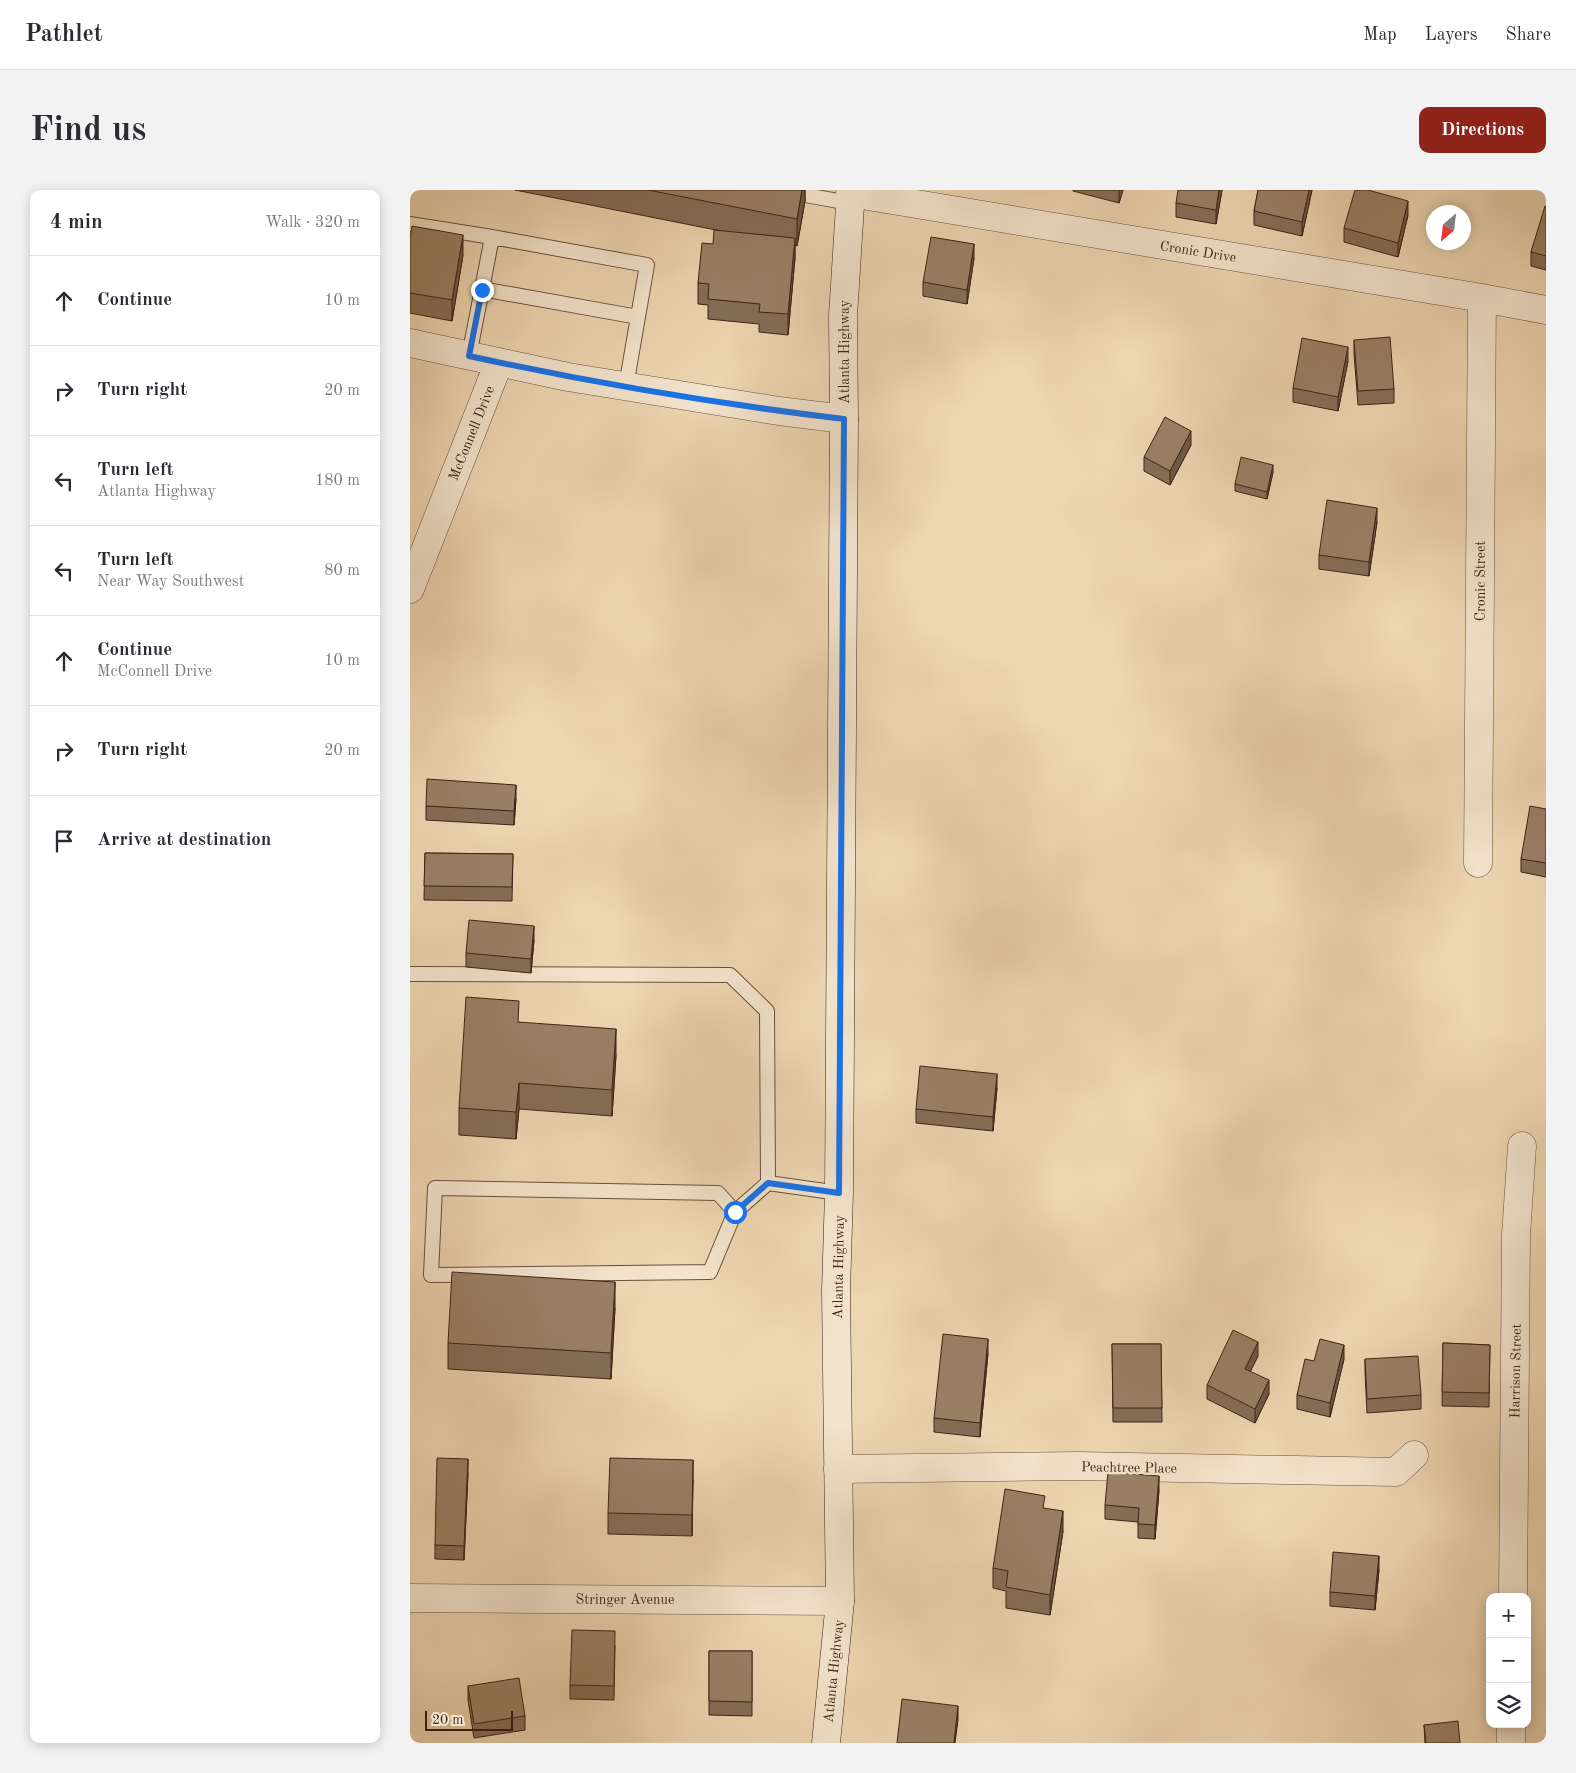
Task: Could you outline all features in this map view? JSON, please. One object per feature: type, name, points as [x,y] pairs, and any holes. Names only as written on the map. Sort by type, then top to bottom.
[{"type":"street","name":"Cronic Drive","points":[[850,195],[1546,310]]},
{"type":"street","name":"Atlanta Highway","points":[[826,1743],[840,1601],[836,1291],[839,1193],[843,316],[850,195]]},
{"type":"street","name":"Cronic Street","points":[[1478,863],[1482,298]]},
{"type":"street","points":[[410,343],[568,377],[779,411],[844,419]]},
{"type":"street","name":"McConnell Drive","points":[[410,588],[499,362]]},
{"type":"street","name":"Harrison Street","points":[[1513,1593],[1516,1235],[1522,1146]]},
{"type":"street","name":"Peachtree Place","points":[[838,1469],[1078,1466],[1396,1472],[1414,1455]]},
{"type":"street","name":"Stringer Avenue","points":[[410,1598],[840,1601]]},
{"type":"street","points":[[1511,1728],[1511,1743]]},
{"type":"lane","points":[[778,190],[850,195]]},
{"type":"lane","points":[[410,224],[647,265],[626,386]]},
{"type":"lane","points":[[469,356],[492,237]]},
{"type":"lane","points":[[482,290],[638,317]]},
{"type":"lane","points":[[410,974],[730,975],[767,1011],[768,1183],[735,1212],[710,1272],[432,1275],[435,1188],[718,1193],[735,1212]]},
{"type":"lane","points":[[768,1183],[839,1193]]},
{"type":"building","points":[[648,190],[802,190],[797,219]]},
{"type":"building","points":[[1178,190],[1219,190],[1216,210],[1176,203]]},
{"type":"building","points":[[1258,190],[1309,190],[1302,222],[1254,211]]},
{"type":"building","points":[[1355,190],[1368,190],[1408,201],[1398,243],[1344,228]]},
{"type":"building","points":[[1546,206],[1546,256],[1531,252]]},
{"type":"building","points":[[412,226],[463,235],[452,300],[410,293],[410,238]]},
{"type":"building","points":[[714,230],[795,238],[788,314],[759,312],[760,304],[708,299],[709,284],[698,283],[702,243],[713,244]]},
{"type":"building","points":[[931,237],[974,244],[967,290],[923,282]]},
{"type":"building","points":[[1390,337],[1394,389],[1358,391],[1354,340]]},
{"type":"building","points":[[1302,338],[1348,347],[1338,397],[1293,388]]},
{"type":"building","points":[[1165,417],[1191,431],[1170,471],[1144,457]]},
{"type":"building","points":[[1241,457],[1273,465],[1267,492],[1235,484]]},
{"type":"building","points":[[1327,500],[1377,508],[1369,562],[1319,555]]},
{"type":"building","points":[[427,779],[516,785],[514,811],[426,806]]},
{"type":"building","points":[[1530,806],[1546,809],[1546,863],[1521,859]]},
{"type":"building","points":[[425,853],[513,854],[512,887],[424,886]]},
{"type":"building","points":[[469,920],[534,926],[531,959],[466,953]]},
{"type":"building","points":[[466,997],[519,1001],[518,1022],[616,1029],[612,1090],[519,1083],[516,1112],[459,1108]]},
{"type":"building","points":[[920,1066],[997,1074],[993,1117],[916,1109]]},
{"type":"building","points":[[452,1272],[615,1282],[611,1353],[448,1343]]},
{"type":"building","points":[[1233,1330],[1258,1342],[1245,1369],[1269,1380],[1255,1409],[1207,1385]]},
{"type":"building","points":[[943,1334],[988,1339],[980,1423],[934,1418]]},
{"type":"building","points":[[1320,1339],[1344,1345],[1330,1403],[1297,1395],[1305,1359],[1314,1361]]},
{"type":"building","points":[[1443,1343],[1490,1345],[1489,1393],[1442,1392]]},
{"type":"building","points":[[1112,1344],[1161,1344],[1162,1408],[1113,1408]]},
{"type":"building","points":[[1418,1356],[1421,1395],[1367,1399],[1365,1359]]},
{"type":"building","points":[[437,1458],[468,1459],[464,1546],[435,1545]]},
{"type":"building","points":[[610,1458],[693,1460],[692,1515],[608,1513]]},
{"type":"building","points":[[1108,1472],[1159,1476],[1155,1525],[1138,1524],[1139,1508],[1105,1505]]},
{"type":"building","points":[[1005,1489],[1045,1496],[1043,1508],[1063,1511],[1050,1595],[1006,1587],[1008,1571],[993,1568]]},
{"type":"building","points":[[1333,1552],[1379,1556],[1375,1596],[1330,1592]]},
{"type":"building","points":[[572,1630],[615,1631],[614,1686],[570,1685]]},
{"type":"building","points":[[709,1651],[752,1651],[752,1702],[709,1701]]},
{"type":"building","points":[[519,1678],[525,1716],[474,1724],[468,1686]]},
{"type":"building","points":[[902,1699],[958,1706],[954,1743],[897,1743]]},
{"type":"building","points":[[1458,1721],[1460,1743],[1426,1743],[1424,1725]]},
{"type":"route","points":[[482,290],[469,356],[568,377],[779,411],[844,419],[839,1193],[768,1183],[735,1212]]}]
